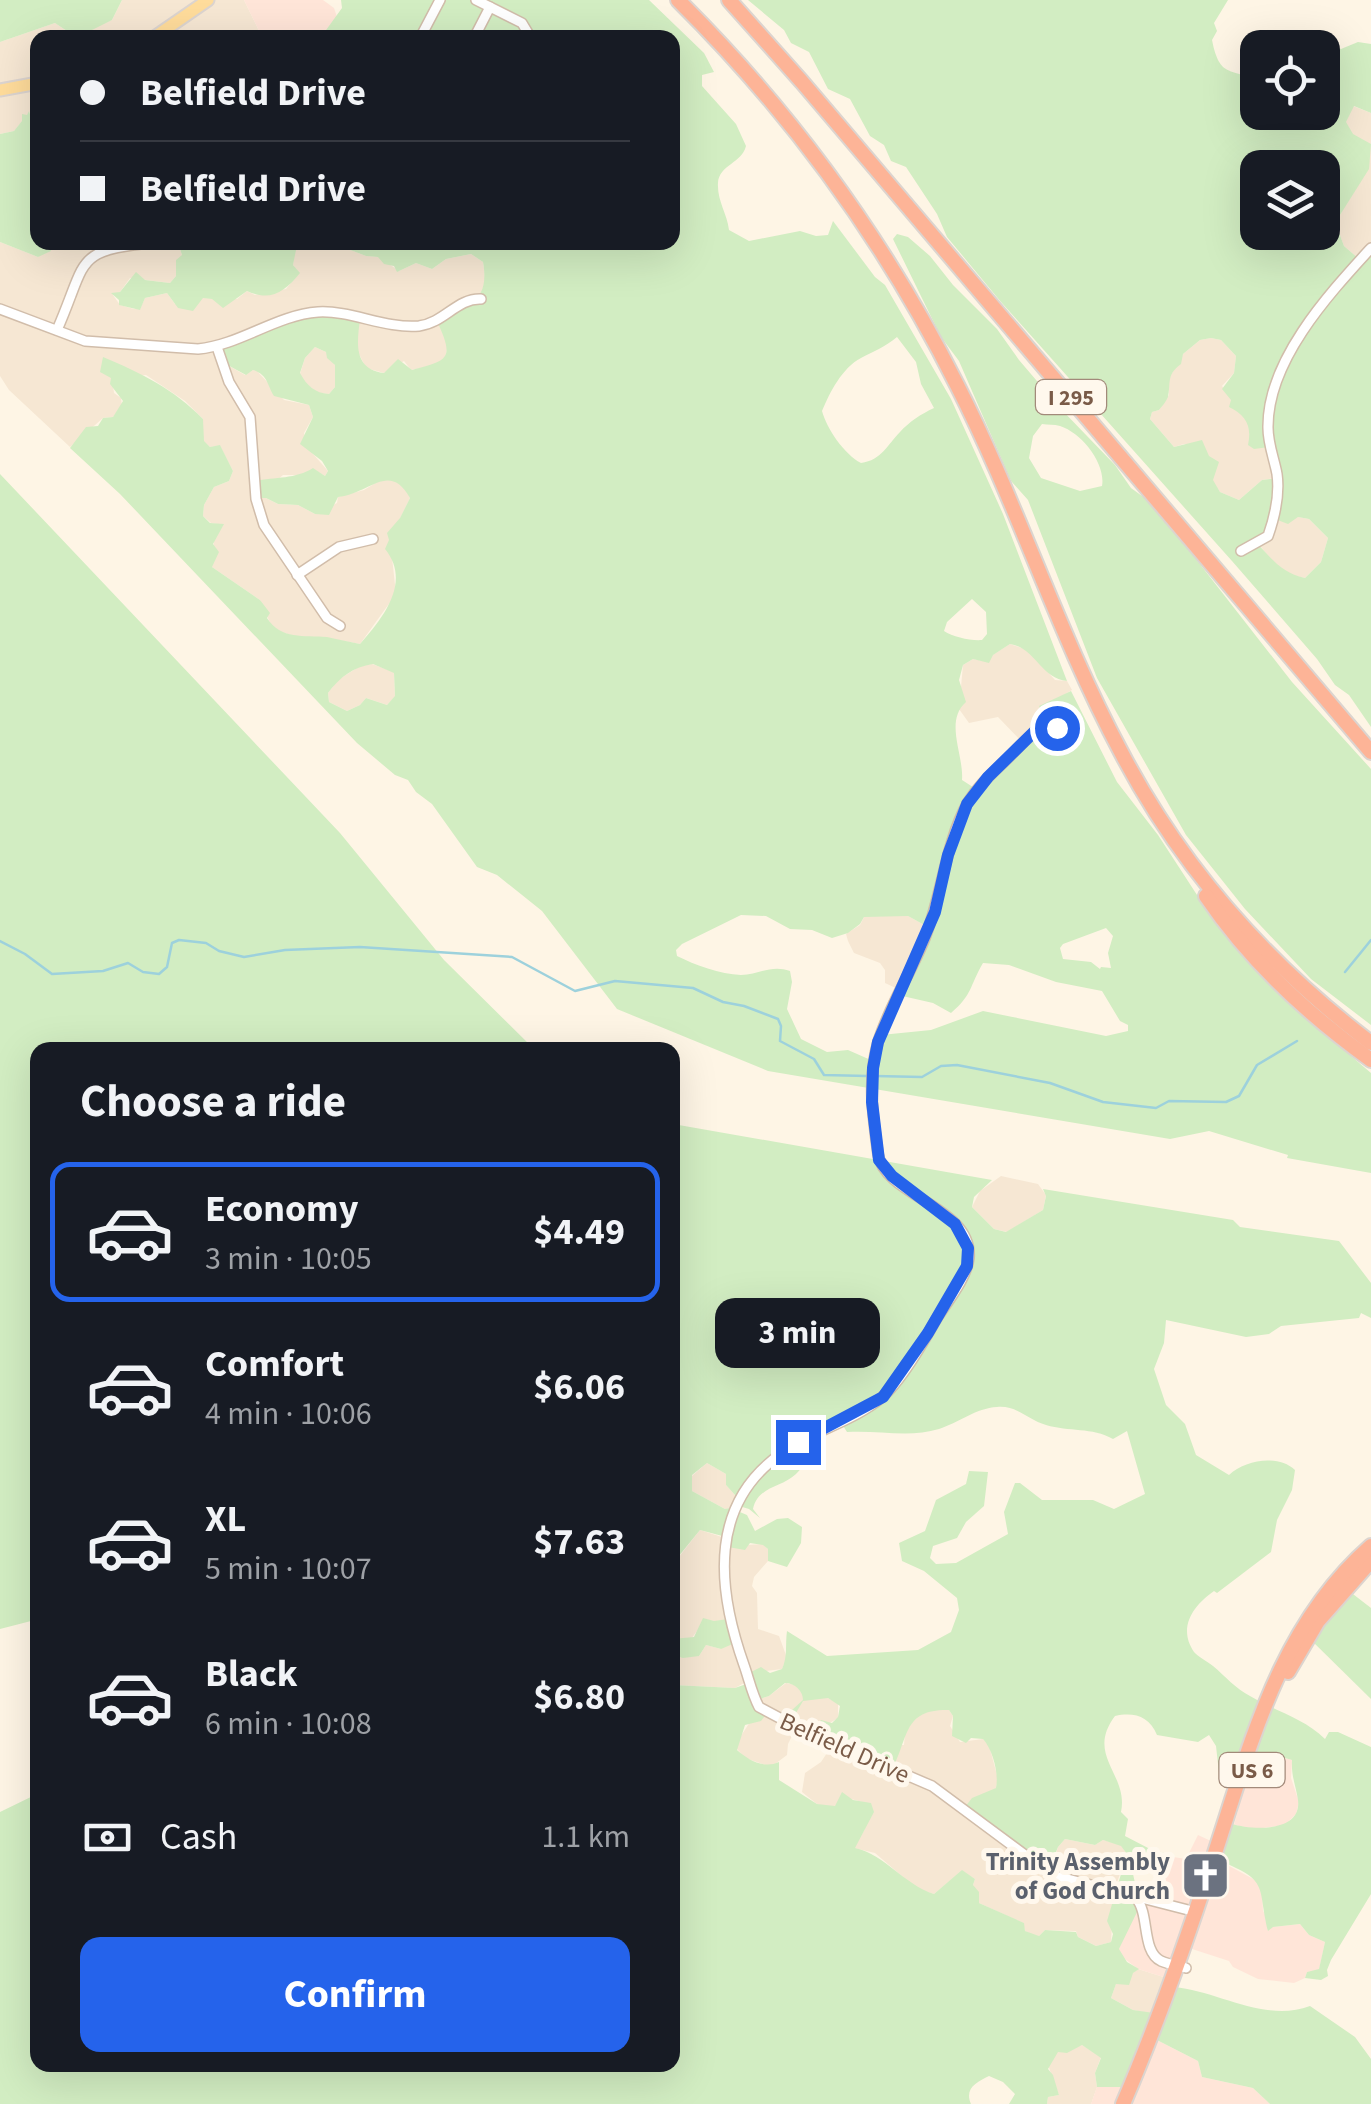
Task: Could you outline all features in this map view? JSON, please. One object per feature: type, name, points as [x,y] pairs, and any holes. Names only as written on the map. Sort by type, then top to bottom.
[{"type":"highway","points":[[666,0],[759,88]]},
{"type":"highway","points":[[678,0],[759,88],[856,213],[939,350],[992,458],[1098,708],[1130,771],[1219,916],[1301,1004],[1371,1060]]},
{"type":"highway","name":"I 295","points":[[729,0],[1371,749]]},
{"type":"highway","points":[[739,0],[769,44]]},
{"type":"highway","points":[[1179,847],[1228,910],[1269,954],[1312,996],[1371,1043]]},
{"type":"highway","name":"US 6","points":[[1123,2104],[1182,1967],[1252,1741],[1283,1661],[1325,1593],[1371,1546]]},
{"type":"highway","name":"US 6","points":[[1132,2104],[1286,1676],[1318,1622],[1371,1561]]},
{"type":"main road","points":[[177,30],[208,0]]},
{"type":"main road","points":[[0,90],[30,84]]},
{"type":"street","points":[[424,30],[440,0]]},
{"type":"street","points":[[476,0],[522,23],[526,30]]},
{"type":"street","points":[[478,30],[490,7]]},
{"type":"street","points":[[1242,551],[1268,536],[1276,510],[1278,483],[1268,428],[1272,388],[1312,318],[1371,248]]},
{"type":"street","points":[[57,330],[82,267],[93,254],[104,250]]},
{"type":"street","points":[[0,309],[85,340],[179,349],[217,347],[314,313],[418,326],[441,319],[467,300],[482,299]]},
{"type":"street","points":[[217,347],[229,382],[250,417],[256,499],[262,521],[327,618],[340,626]]},
{"type":"street","points":[[297,575],[339,548],[357,540],[373,539]]},
{"type":"street","name":"Belfield Drive","points":[[1057,728],[1038,728],[988,777],[967,804],[948,855],[935,912],[877,1049],[871,1088],[879,1160],[892,1176],[955,1224],[965,1239],[969,1258],[928,1333],[883,1397],[788,1448],[758,1471],[740,1496],[723,1567],[733,1638],[759,1707],[806,1732],[932,1786],[1052,1875],[1196,1912]]},
{"type":"street","points":[[1135,1897],[1143,1908],[1152,1953],[1158,1960],[1182,1967]]},
{"type":"shaded area","points":[[122,0],[244,0],[259,30],[91,30],[112,20]]},
{"type":"shaded area","points":[[244,0],[323,0],[334,8],[337,17],[327,30],[259,30]]},
{"type":"shaded area","points":[[55,23],[66,30],[35,30]]},
{"type":"shaded area","points":[[30,32],[30,112],[14,131],[0,134],[0,42]]},
{"type":"shaded area","points":[[1353,106],[1371,113],[1371,248],[1359,259],[1344,246],[1340,215],[1368,161],[1345,122]]},
{"type":"shaded area","points":[[0,242],[38,257],[46,250],[180,250],[176,276],[170,283],[130,278],[113,295],[120,305],[134,309],[140,309],[145,298],[167,293],[175,304],[203,298],[237,299],[247,291],[255,295],[286,289],[299,273],[293,265],[295,250],[350,250],[379,257],[399,271],[416,263],[432,269],[446,259],[471,254],[483,262],[486,286],[448,344],[441,364],[411,370],[404,361],[384,373],[366,368],[356,348],[359,318],[222,362],[245,375],[257,371],[284,400],[309,405],[313,417],[304,433],[307,447],[328,471],[325,476],[313,469],[302,475],[283,475],[256,498],[298,505],[315,514],[337,503],[338,497],[364,490],[384,478],[394,479],[408,492],[410,498],[390,539],[396,594],[360,644],[299,638],[279,631],[271,625],[260,600],[212,567],[214,540],[223,525],[211,523],[203,516],[204,505],[214,487],[229,481],[233,471],[220,446],[210,447],[203,441],[203,419],[185,401],[146,375],[112,378],[114,393],[121,398],[122,406],[113,417],[103,418],[70,447],[9,390],[0,376]]},
{"type":"shaded area","points":[[1200,340],[1221,340],[1236,356],[1234,373],[1222,386],[1248,422],[1250,438],[1269,447],[1276,478],[1262,480],[1239,500],[1220,492],[1212,480],[1214,470],[1203,447],[1174,447],[1150,419],[1169,395],[1168,380],[1183,354]]},
{"type":"shaded area","points":[[315,347],[326,352],[335,365],[335,387],[329,394],[318,393],[300,374],[305,358]]},
{"type":"shaded area","points":[[1309,519],[1328,538],[1321,562],[1305,578],[1276,566],[1258,543],[1273,520]]},
{"type":"shaded area","points":[[1010,644],[1028,650],[1055,680],[1067,681],[1072,690],[1048,704],[1053,716],[1068,719],[1072,729],[1067,740],[1023,743],[998,717],[969,723],[959,709],[963,665],[973,659],[983,661]]},
{"type":"shaded area","points":[[372,664],[394,672],[395,697],[387,705],[366,698],[347,711],[329,702],[328,693],[338,680],[360,666]]},
{"type":"shaded area","points":[[908,916],[928,927],[900,990],[885,983],[885,970],[880,963],[854,953],[848,941],[846,934],[860,925],[864,917]]},
{"type":"shaded area","points":[[1001,1176],[1038,1184],[1046,1195],[1043,1210],[1007,1232],[994,1229],[972,1207],[980,1191]]},
{"type":"shaded area","points":[[707,1463],[726,1474],[726,1485],[735,1495],[736,1508],[725,1509],[692,1491],[692,1476]]},
{"type":"shaded area","points":[[700,1530],[747,1545],[763,1544],[768,1549],[768,1561],[754,1577],[752,1586],[757,1593],[758,1629],[779,1636],[787,1658],[782,1669],[766,1671],[735,1688],[680,1685],[680,1655],[699,1656],[706,1645],[721,1649],[728,1619],[700,1627],[691,1639],[680,1639],[680,1556]]},
{"type":"shaded area","points":[[786,1683],[795,1685],[808,1698],[828,1698],[838,1703],[838,1718],[813,1733],[796,1728],[787,1755],[775,1764],[768,1766],[745,1758],[737,1749],[737,1742],[750,1722],[756,1700]]},
{"type":"shaded area","points":[[932,1710],[949,1710],[953,1716],[950,1726],[960,1742],[983,1739],[989,1745],[998,1779],[996,1788],[987,1794],[1054,1860],[1065,1839],[1095,1845],[1103,1840],[1121,1845],[1127,1854],[1114,1891],[1111,1942],[1096,1946],[1078,1937],[1076,1931],[1045,1930],[1039,1936],[1032,1935],[1025,1931],[1023,1923],[979,1903],[975,1879],[962,1871],[934,1894],[917,1889],[875,1853],[854,1848],[865,1829],[866,1803],[851,1799],[830,1808],[802,1792],[805,1773],[821,1762],[833,1744],[904,1745],[905,1733],[916,1716]]},
{"type":"shaded area","points":[[1278,1756],[1292,1760],[1291,1778],[1299,1802],[1296,1814],[1285,1825],[1256,1829],[1234,1825],[1253,1765],[1274,1768]]},
{"type":"shaded area","points":[[1198,1835],[1224,1847],[1220,1861],[1257,1881],[1262,1890],[1263,1911],[1273,1927],[1300,1924],[1309,1935],[1325,1942],[1319,1970],[1307,1972],[1305,1978],[1294,1983],[1258,1979],[1229,1961],[1189,1948],[1176,1981],[1138,1969],[1121,1956],[1119,1949],[1140,1898],[1155,1900],[1167,1856],[1186,1859]]},
{"type":"shaded area","points":[[1138,1969],[1176,1981],[1163,2016],[1133,2010],[1111,1998],[1116,1984]]},
{"type":"shaded area","points":[[1155,2039],[1198,2061],[1202,2077],[1253,2088],[1270,2104],[1091,2104],[1097,2087],[1135,2087]]},
{"type":"shaded area","points":[[1082,2045],[1101,2057],[1091,2104],[1047,2104],[1048,2097],[1059,2095],[1048,2065],[1057,2052]]},
{"type":"shaded area","points":[[1023,2051],[1037,2053],[1041,2058],[1038,2097],[1016,2092],[1014,2074]]},
{"type":"green space","points":[[0,0],[122,0],[112,20],[92,30],[66,30],[55,23],[0,42]]},
{"type":"green space","points":[[341,0],[649,0],[704,53],[714,72],[702,75],[702,86],[736,124],[746,146],[719,177],[719,196],[729,230],[749,241],[800,231],[828,235],[833,221],[885,285],[951,399],[1003,514],[1067,681],[1050,675],[1026,651],[1010,644],[993,655],[989,663],[973,659],[963,665],[959,680],[966,702],[956,719],[962,780],[976,789],[1039,732],[1067,740],[1072,729],[1068,719],[1045,717],[1039,706],[1071,691],[1117,782],[1158,835],[1212,918],[1276,992],[1371,1073],[1371,1173],[1287,1158],[1288,1155],[1209,1131],[1170,1139],[768,1071],[617,1009],[542,911],[497,875],[477,867],[432,804],[408,780],[395,775],[357,743],[120,494],[70,448],[86,427],[98,426],[103,418],[113,417],[123,401],[110,384],[111,378],[100,372],[103,357],[169,390],[203,419],[204,441],[210,447],[220,445],[233,471],[229,481],[214,487],[204,505],[203,516],[210,523],[224,524],[213,544],[219,552],[212,567],[260,600],[270,613],[267,618],[279,630],[360,644],[391,599],[396,574],[385,549],[387,533],[410,498],[394,482],[378,482],[338,497],[329,515],[256,498],[255,481],[292,476],[313,468],[325,476],[328,471],[322,461],[300,444],[313,417],[309,405],[274,396],[258,372],[253,370],[246,375],[222,362],[220,348],[288,323],[339,317],[360,319],[359,353],[374,371],[384,373],[398,359],[412,370],[434,364],[445,356],[446,344],[437,321],[480,294],[483,262],[471,254],[446,259],[432,269],[416,263],[397,272],[378,257],[350,250],[680,250],[680,30],[326,30],[342,8]],"holes":[[[897,337],[916,362],[921,384],[934,408],[907,425],[879,455],[861,463],[837,440],[822,411],[848,368]],[[315,347],[326,352],[335,365],[335,387],[329,394],[309,385],[300,373],[305,358]],[[972,599],[986,612],[987,634],[982,640],[962,638],[944,631],[947,622]],[[373,664],[394,673],[395,696],[387,705],[366,698],[347,711],[329,702],[328,693],[337,682],[353,670]],[[741,915],[766,916],[790,929],[812,930],[832,938],[848,933],[864,917],[908,916],[928,927],[898,995],[933,1003],[951,1013],[967,995],[983,963],[1009,965],[1056,982],[1102,991],[1120,1021],[1128,1025],[1128,1031],[1106,1036],[983,1011],[931,1030],[881,1035],[873,1061],[848,1050],[827,1052],[801,1039],[787,1009],[790,971],[777,969],[741,975],[708,969],[677,956],[676,950]],[[1106,928],[1113,936],[1108,953],[1111,968],[1100,969],[1091,962],[1063,959],[1063,944]]]},
{"type":"green space","points":[[748,0],[1228,0],[1214,23],[1217,31],[1212,40],[1223,67],[1240,74],[1240,130],[1340,130],[1340,48],[1358,42],[1371,44],[1371,113],[1354,106],[1346,122],[1353,134],[1371,144],[1369,169],[1340,215],[1340,150],[1240,150],[1240,250],[1340,250],[1340,235],[1344,246],[1359,259],[1371,248],[1371,727],[1349,695],[1335,685],[1317,659],[947,237],[906,167],[891,161],[884,145],[870,136],[850,99],[828,89],[809,52],[791,43],[784,30]],"holes":[[[1200,340],[1221,340],[1236,356],[1234,373],[1222,389],[1231,400],[1229,407],[1246,422],[1248,445],[1254,449],[1269,447],[1277,478],[1262,480],[1239,500],[1220,492],[1213,480],[1219,462],[1209,456],[1202,440],[1174,447],[1150,419],[1152,412],[1159,410],[1167,399],[1171,376],[1181,364],[1183,354]],[[1298,517],[1309,519],[1328,538],[1321,562],[1305,578],[1284,570],[1258,544],[1275,519],[1288,524]]]},
{"type":"green space","points":[[29,111],[30,250],[51,251],[38,257],[0,242],[0,134],[14,131],[22,114]]},
{"type":"green space","points":[[897,234],[908,237],[930,256],[997,329],[1019,360],[1115,465],[1131,488],[1153,504],[1292,682],[1371,769],[1371,1025],[1311,979],[1245,909],[1186,835],[1097,678],[1028,500],[1011,481],[959,361],[941,337],[893,239]],"holes":[[[1042,424],[1058,425],[1084,442],[1100,468],[1102,486],[1080,491],[1041,478],[1029,458],[1033,436]]]},
{"type":"green space","points":[[180,250],[296,250],[293,265],[300,273],[276,293],[263,296],[247,291],[223,308],[212,299],[203,298],[193,311],[178,308],[167,293],[145,298],[140,310],[119,305],[111,293],[120,292],[136,272],[145,280],[170,283],[176,276],[176,260],[182,255]]},
{"type":"green space","points":[[0,474],[340,833],[444,960],[527,1042],[30,1042],[30,1621],[0,1629]]},
{"type":"green space","points":[[680,1125],[992,1180],[974,1197],[972,1207],[994,1229],[1006,1232],[1043,1210],[1043,1189],[1233,1220],[1240,1227],[1339,1241],[1371,1283],[1371,1318],[1361,1313],[1359,1318],[1281,1326],[1269,1334],[1246,1337],[1166,1320],[1164,1343],[1154,1369],[1166,1405],[1185,1424],[1196,1455],[1229,1475],[1262,1461],[1280,1462],[1295,1470],[1292,1490],[1277,1520],[1271,1552],[1200,1603],[1190,1617],[1187,1634],[1196,1654],[1245,1693],[1299,1720],[1325,1739],[1329,1732],[1338,1732],[1371,1747],[1371,1894],[1331,1960],[1328,1976],[1321,1980],[1305,1978],[1307,1972],[1319,1969],[1325,1942],[1309,1935],[1300,1924],[1268,1931],[1259,1887],[1247,1874],[1220,1861],[1232,1824],[1263,1828],[1292,1819],[1298,1800],[1292,1760],[1278,1756],[1272,1773],[1253,1765],[1246,1784],[1219,1773],[1216,1746],[1209,1735],[1198,1742],[1157,1735],[1150,1723],[1140,1717],[1115,1716],[1104,1743],[1122,1799],[1121,1812],[1128,1819],[1125,1836],[1168,1854],[1163,1870],[1142,1863],[1133,1874],[1131,1894],[1138,1910],[1119,1949],[1127,1962],[1139,1969],[1129,1985],[1116,1984],[1111,1998],[1133,2010],[1154,2013],[1174,1987],[1259,2009],[1310,2006],[1355,2037],[1371,2059],[1371,2104],[1270,2104],[1253,2088],[1202,2077],[1198,2061],[1155,2039],[1135,2087],[1097,2087],[1095,2073],[1101,2058],[1082,2045],[1067,2053],[1058,2052],[1048,2069],[1059,2095],[1048,2097],[1047,2104],[1009,2104],[1015,2094],[1003,2082],[989,2076],[970,2090],[971,2104],[0,2104],[0,1812],[30,1797],[30,2072],[680,2072],[680,1685],[735,1688],[749,1683],[747,1674],[761,1667],[770,1673],[782,1669],[787,1631],[827,1656],[918,1650],[951,1632],[959,1610],[957,1598],[924,1571],[902,1561],[899,1543],[925,1531],[936,1500],[966,1484],[969,1471],[988,1472],[984,1506],[966,1522],[957,1538],[933,1546],[930,1558],[936,1564],[956,1563],[1008,1534],[1004,1512],[1015,1483],[1042,1500],[1093,1500],[1114,1509],[1145,1494],[1127,1431],[1113,1439],[1046,1425],[1017,1410],[989,1408],[939,1429],[917,1433],[847,1432],[840,1421],[818,1430],[823,1443],[796,1474],[756,1501],[753,1509],[760,1518],[749,1509],[739,1506],[735,1510],[747,1515],[755,1531],[777,1519],[788,1518],[802,1527],[801,1543],[787,1567],[768,1561],[768,1549],[763,1545],[750,1543],[745,1550],[728,1547],[726,1537],[700,1530],[680,1555]],"holes":[[[707,1463],[726,1474],[726,1485],[735,1495],[735,1507],[725,1509],[692,1491],[692,1475]],[[785,1683],[795,1686],[803,1700],[792,1710],[790,1723],[803,1701],[828,1698],[840,1706],[838,1717],[832,1723],[821,1720],[813,1733],[893,1768],[916,1719],[949,1710],[953,1716],[952,1736],[966,1743],[971,1738],[983,1739],[996,1769],[996,1788],[972,1798],[965,1807],[1048,1872],[1065,1839],[1095,1845],[1103,1840],[1121,1846],[1127,1854],[1107,1921],[1113,1934],[1111,1942],[1096,1946],[1076,1932],[1045,1930],[1039,1936],[1025,1931],[1024,1923],[979,1903],[975,1879],[962,1870],[934,1894],[855,1848],[874,1812],[871,1803],[853,1800],[842,1792],[835,1806],[817,1804],[779,1780],[779,1762],[756,1762],[737,1750],[745,1725],[761,1721],[767,1713],[757,1700]]]},
{"type":"green space","points":[[1349,1591],[1371,1608],[1371,1699],[1310,1639]]},
{"type":"green space","points":[[703,1618],[728,1619],[735,1643],[721,1649],[706,1645],[699,1656],[680,1657],[680,1638],[694,1637]]},
{"type":"waterway","points":[[0,941],[52,974],[103,971],[128,963],[143,972],[159,974],[167,967],[172,943],[179,940],[206,943],[219,951],[244,957],[285,950],[360,947],[512,957],[575,991],[615,981],[693,988],[778,1019],[780,1041],[814,1059],[824,1075],[867,1076]]},
{"type":"waterway","points":[[1345,972],[1371,940]]},
{"type":"waterway","points":[[875,1076],[922,1077],[941,1066],[957,1065],[1050,1083],[1103,1102],[1156,1108],[1169,1101],[1226,1102],[1239,1096],[1257,1065],[1297,1041]]},
{"type":"place","name":"Trinity Assembly of God Church","points":[[1205,1875]]},
{"type":"route","points":[[798,1442],[854,1414],[892,1388],[967,1266],[968,1248],[955,1224],[892,1176],[879,1160],[871,1088],[873,1068],[878,1042],[935,912],[948,855],[967,804],[988,777],[1038,728],[1057,728]]}]
